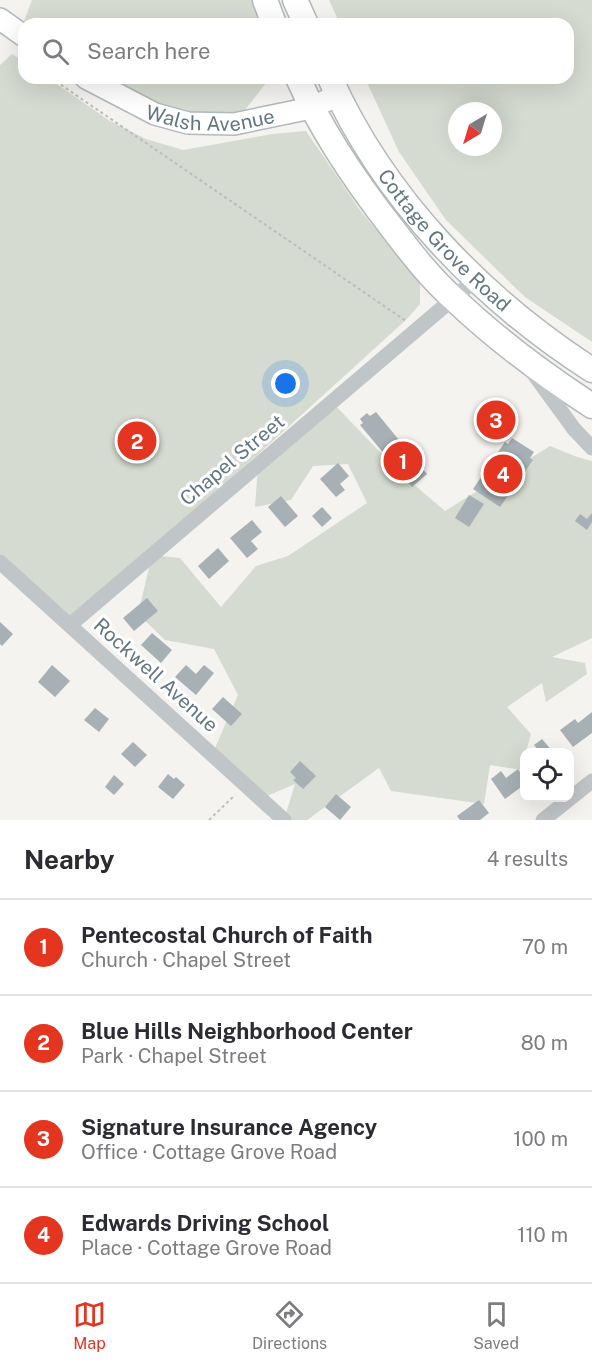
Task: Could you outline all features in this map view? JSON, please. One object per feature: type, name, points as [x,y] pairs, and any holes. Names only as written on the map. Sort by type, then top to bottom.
[{"type":"main road","points":[[265,0],[272,18]]},
{"type":"main road","points":[[295,0],[303,18]]},
{"type":"main road","name":"Cottage Grove Road","points":[[301,84],[311,108],[363,191],[402,242],[453,299],[549,378],[592,406]]},
{"type":"main road","name":"Cottage Grove Road","points":[[334,87],[395,188],[444,248],[520,319],[592,370]]},
{"type":"street","points":[[0,19],[18,32]]},
{"type":"street","name":"Walsh Avenue","points":[[97,84],[154,114],[188,123],[234,124],[311,108],[334,87]]},
{"type":"street","name":"Chapel Street","points":[[70,625],[475,279]]},
{"type":"street","name":"Cottage Grove Road","points":[[521,356],[574,429],[592,448]]},
{"type":"street","name":"Rockwell Avenue","points":[[0,562],[284,820]]},
{"type":"street","points":[[543,820],[592,781]]},
{"type":"path","points":[[60,84],[418,329]]},
{"type":"path","points":[[209,820],[245,785]]},
{"type":"shaded area","points":[[32,0],[254,0],[260,18],[25,18]]},
{"type":"shaded area","points":[[329,0],[592,0],[592,342],[525,297],[446,220],[399,152],[368,84],[574,84],[574,18],[337,18]]},
{"type":"shaded area","points":[[12,54],[18,58],[18,84],[57,84],[110,121],[146,139],[183,150],[272,134],[306,131],[362,213],[420,283],[420,304],[407,319],[70,625],[0,562],[0,65]]},
{"type":"shaded area","points":[[101,84],[265,84],[234,124],[188,123]]},
{"type":"shaded area","points":[[332,402],[397,470],[445,511],[550,446],[592,461],[592,638],[552,657],[585,663],[587,674],[546,702],[542,683],[507,707],[531,734],[527,748],[520,748],[520,770],[490,765],[484,804],[391,791],[379,768],[307,820],[284,820],[295,784],[260,799],[212,755],[238,695],[214,649],[165,640],[138,614],[152,555],[180,558],[221,607],[256,566],[288,556],[367,503],[348,464],[313,466],[291,500],[255,507],[258,465]]},
{"type":"building","points":[[490,406],[509,419],[507,423],[511,425],[502,437],[494,431],[493,433],[485,430],[488,427],[481,419]]},
{"type":"building","points":[[376,412],[427,474],[412,487],[360,425],[363,423],[360,419],[367,413],[370,416]]},
{"type":"building","points":[[512,438],[534,452],[530,458],[533,460],[500,507],[473,489],[505,442],[508,444]]},
{"type":"building","points":[[338,463],[349,476],[340,484],[345,490],[336,497],[320,479]]},
{"type":"building","points":[[469,495],[484,504],[469,527],[455,518]]},
{"type":"building","points":[[281,496],[298,516],[285,527],[268,507]]},
{"type":"building","points":[[322,507],[332,518],[322,527],[312,516]]},
{"type":"building","points":[[592,513],[592,522],[587,530],[575,521],[580,514],[587,519]]},
{"type":"building","points":[[252,520],[262,532],[251,541],[258,549],[247,558],[230,538]]},
{"type":"building","points":[[218,548],[229,561],[209,579],[198,566]]},
{"type":"building","points":[[147,598],[158,611],[134,631],[123,618]]},
{"type":"building","points":[[0,622],[13,634],[2,646],[0,644]]},
{"type":"building","points":[[152,633],[172,650],[161,663],[141,645]]},
{"type":"building","points":[[52,665],[70,681],[55,697],[38,682]]},
{"type":"building","points":[[186,665],[196,674],[204,665],[214,673],[196,695],[175,677]]},
{"type":"building","points":[[223,697],[242,714],[231,726],[212,709]]},
{"type":"building","points":[[95,708],[109,719],[99,732],[84,720]]},
{"type":"building","points":[[592,712],[592,733],[573,747],[560,730],[575,719],[578,723]]},
{"type":"building","points":[[542,739],[550,748],[537,748],[534,745]]},
{"type":"building","points":[[133,742],[147,755],[135,767],[121,754]]},
{"type":"building","points":[[300,761],[316,776],[303,789],[293,780],[296,778],[290,772]]},
{"type":"building","points":[[518,769],[520,772],[520,788],[505,799],[491,779],[501,771],[506,778]]},
{"type":"building","points":[[168,774],[174,779],[176,777],[185,785],[173,799],[158,787]]},
{"type":"building","points":[[114,775],[124,784],[114,795],[105,787]]},
{"type":"building","points":[[336,794],[351,807],[340,820],[325,807]]},
{"type":"building","points":[[479,800],[489,813],[480,820],[460,820],[457,816]]},
{"type":"place","name":"Signature Insurance Agency","points":[[496,420]]},
{"type":"place","name":"Blue Hills Neighborhood Center","points":[[137,441]]},
{"type":"place","name":"Pentecostal Church of Faith","points":[[403,461]]},
{"type":"place","name":"Edwards Driving School","points":[[503,474]]}]
